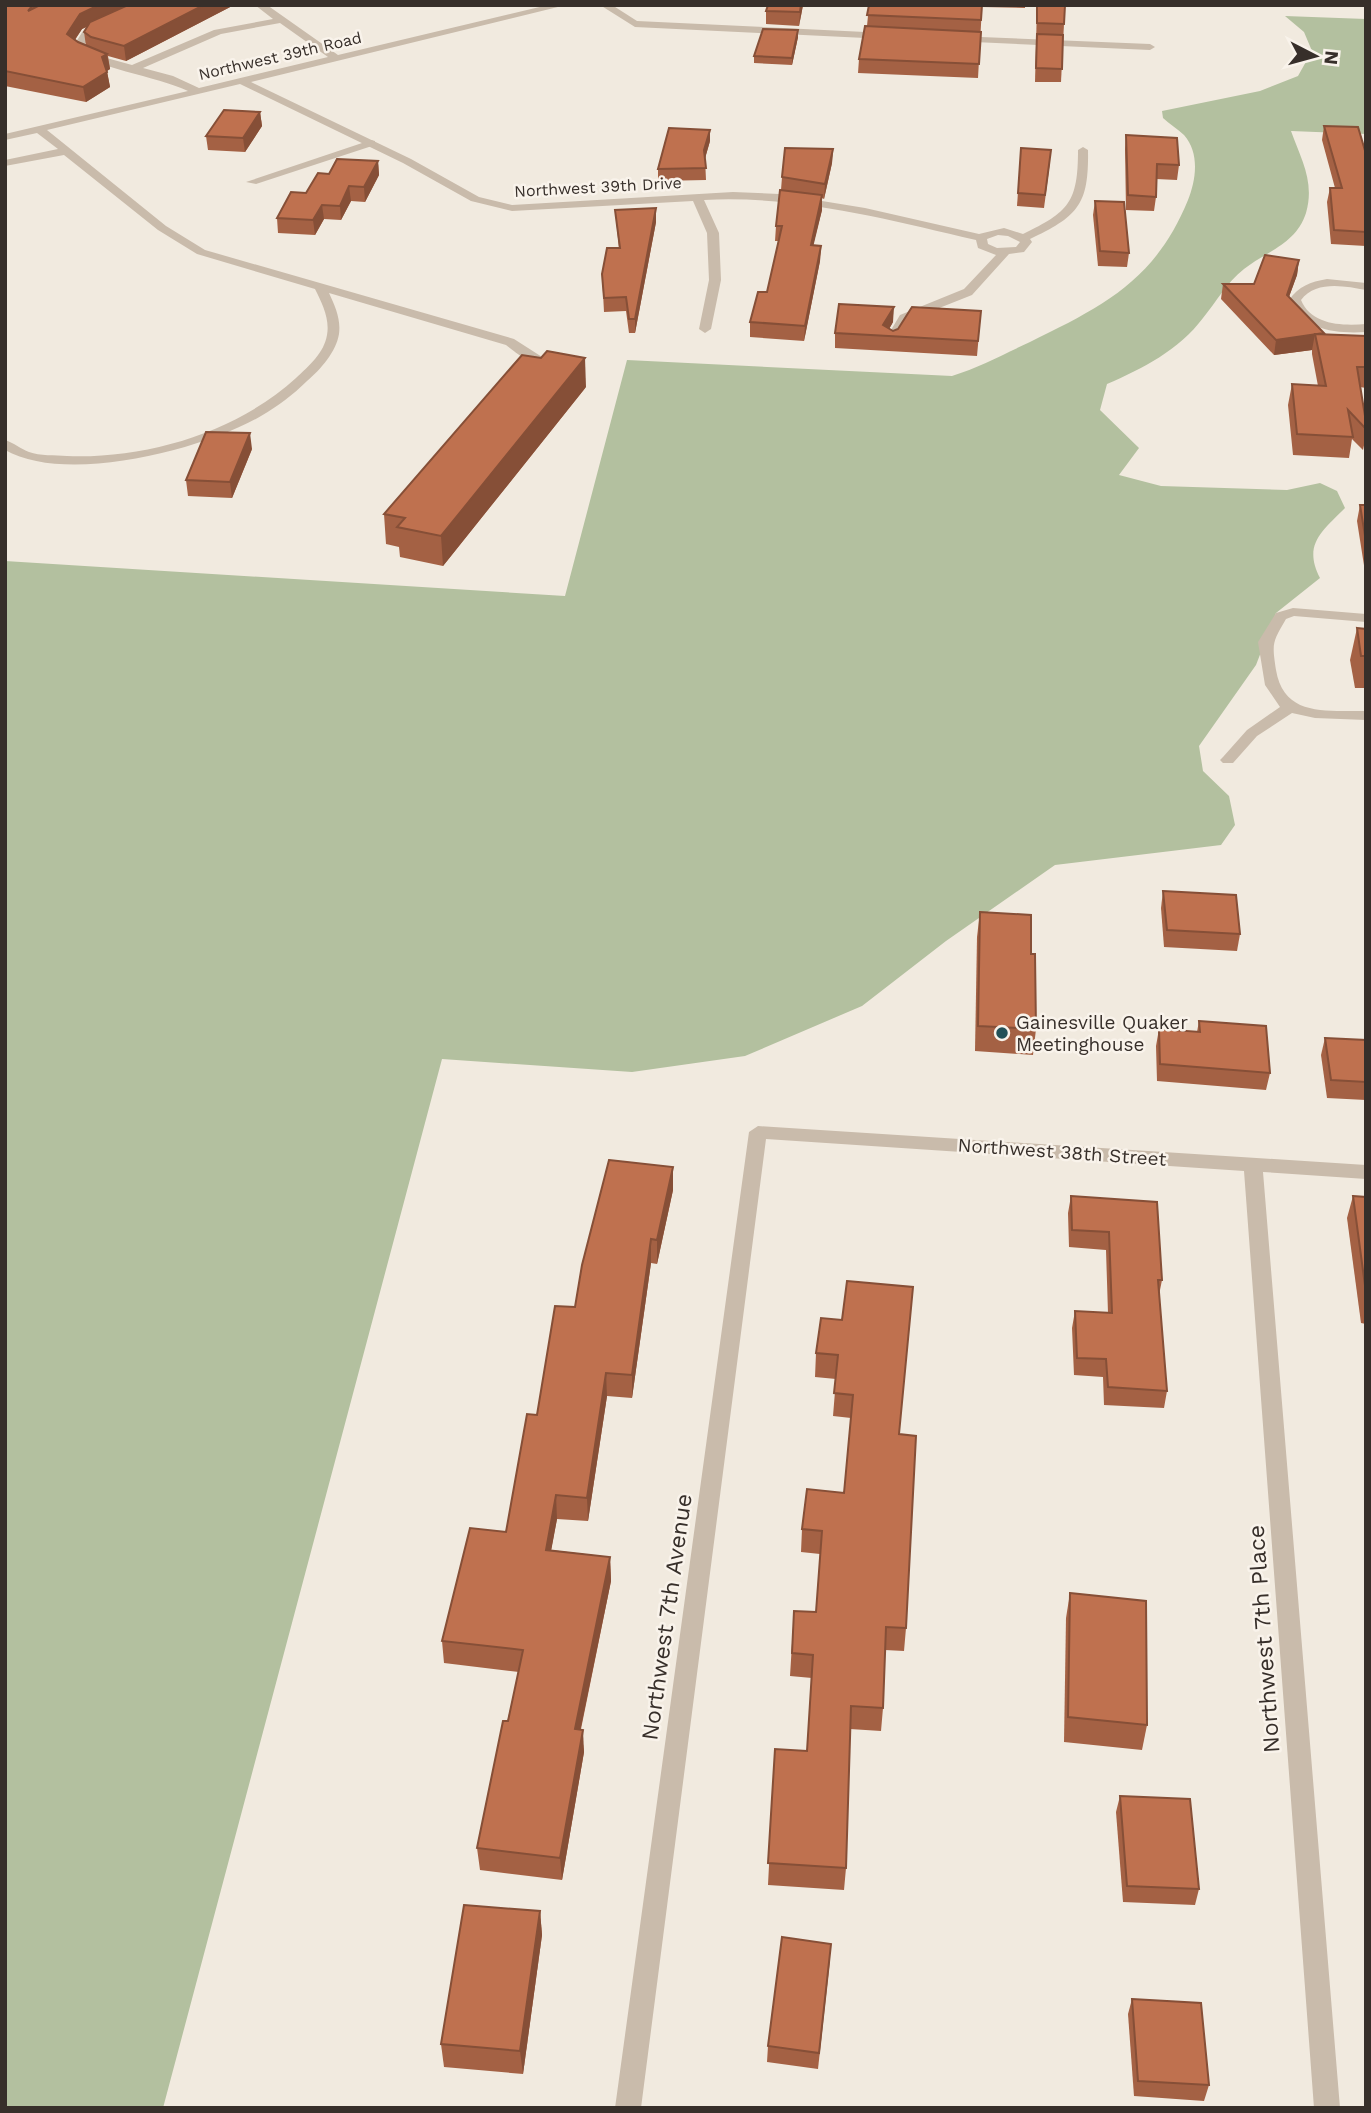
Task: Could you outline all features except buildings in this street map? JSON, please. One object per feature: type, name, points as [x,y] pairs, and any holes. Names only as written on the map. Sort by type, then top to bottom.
[{"type":"street","points":[[151,5],[87,33],[77,47],[88,55],[169,78],[197,92]]},
{"type":"street","points":[[260,5],[337,59]]},
{"type":"street","name":"Northwest 39th Road","points":[[5,137],[561,5]]},
{"type":"street","points":[[605,5],[635,24],[894,36]]},
{"type":"street","points":[[134,68],[185,44],[244,26],[281,20]]},
{"type":"street","points":[[949,39],[1150,47]]},
{"type":"street","name":"Northwest 39th Drive","points":[[242,81],[371,143],[475,200],[512,208],[697,197],[779,197],[865,211],[981,238],[1001,232],[1023,238]]},
{"type":"street","points":[[39,129],[179,240],[223,261],[295,278],[321,289],[510,342],[524,362],[565,372]]},
{"type":"street","points":[[252,181],[371,143]]},
{"type":"street","points":[[891,340],[904,318],[968,292],[1005,252],[1025,246],[1023,238],[1057,222],[1077,206],[1084,188],[1083,150]]},
{"type":"street","points":[[5,163],[66,151]]},
{"type":"street","points":[[697,197],[713,233],[715,280],[705,329]]},
{"type":"street","name":"Northwest 39th Drive","points":[[981,238],[982,246],[1005,252]]},
{"type":"street","points":[[1366,287],[1321,284],[1303,290],[1296,300],[1300,312],[1319,323],[1346,328],[1366,328]]},
{"type":"street","points":[[5,444],[31,457],[95,458],[184,443],[251,416],[300,383],[327,353],[333,333],[331,311],[321,289]]},
{"type":"street","points":[[1366,618],[1293,612],[1281,616],[1265,642],[1274,693],[1290,707],[1310,713],[1366,716]]},
{"type":"street","points":[[1228,760],[1252,733],[1290,707]]},
{"type":"street","name":"Northwest 38th Street","points":[[758,1132],[1366,1172]]},
{"type":"street","name":"Northwest 7th Avenue","points":[[628,2108],[758,1132]]},
{"type":"street","name":"Northwest 7th Place","points":[[1253,1165],[1327,2108]]},
{"type":"green space","points":[[1285,16],[1366,19],[1366,134],[1291,131],[1308,181],[1308,202],[1301,224],[1288,240],[1238,274],[1183,340],[1146,365],[1107,384],[1100,410],[1139,448],[1119,475],[1161,486],[1287,490],[1320,483],[1337,491],[1345,508],[1322,532],[1314,548],[1315,567],[1320,578],[1276,613],[1256,665],[1199,746],[1203,771],[1229,796],[1235,825],[1221,845],[1055,865],[946,941],[862,1006],[745,1056],[632,1072],[442,1059],[163,2108],[5,2108],[5,561],[565,596],[627,360],[952,376],[992,360],[1081,316],[1124,288],[1143,271],[1175,228],[1188,200],[1195,167],[1192,150],[1182,133],[1163,118],[1162,111],[1260,91],[1298,76],[1312,51],[1304,32]]},
{"type":"place","name":"Gainesville Quaker Meetinghouse","points":[[1002,1033]]}]
